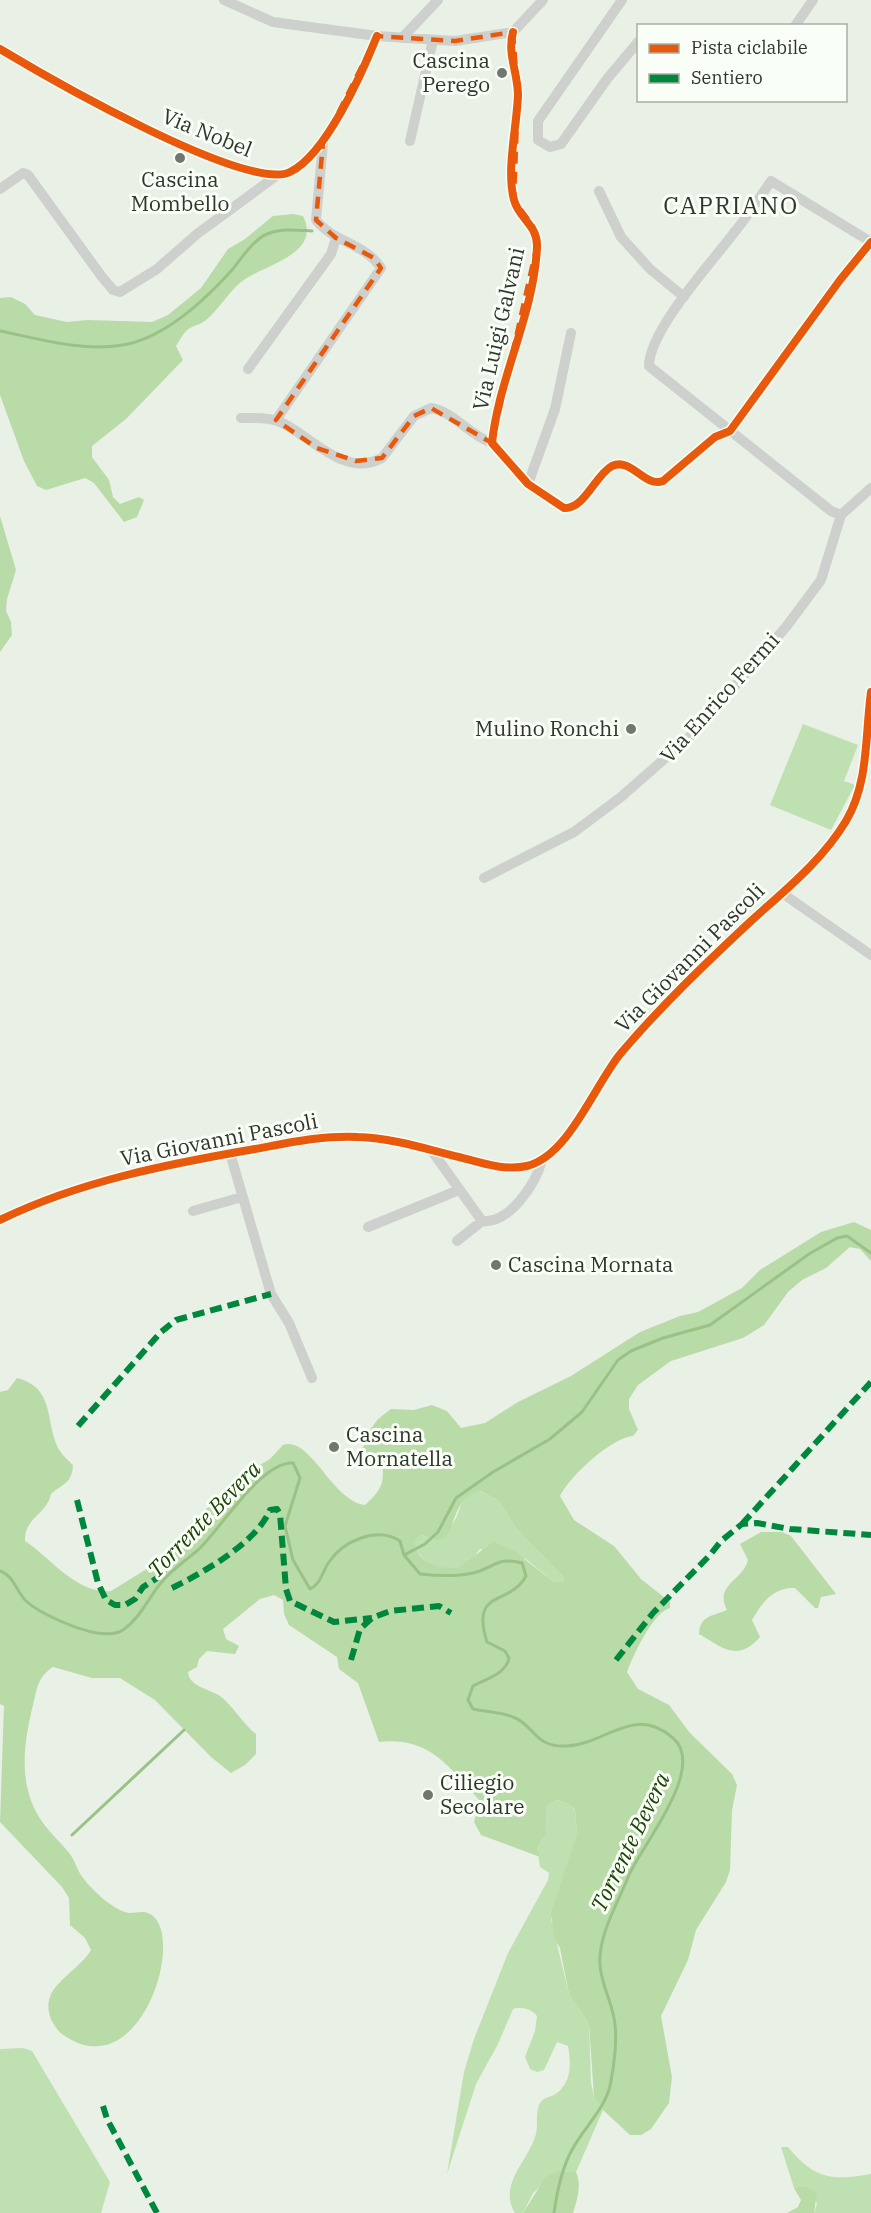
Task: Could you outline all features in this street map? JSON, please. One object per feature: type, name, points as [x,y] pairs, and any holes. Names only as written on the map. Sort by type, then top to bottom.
[{"type":"street","points":[[224,0],[273,22],[377,36],[433,40],[480,39],[513,32],[543,0]]},
{"type":"street","points":[[402,38],[438,0]]},
{"type":"street","points":[[622,0],[538,121],[538,140],[550,147],[561,144],[607,79],[637,44]]},
{"type":"street","points":[[796,24],[813,0]]},
{"type":"street","name":"Via Luigi Galvani","points":[[513,32],[511,53],[518,95],[513,156],[514,200],[519,210],[533,226],[537,245],[531,284],[492,443],[528,484],[564,508],[570,508],[612,467],[623,465],[648,480],[659,483],[715,437],[730,430]]},
{"type":"street","points":[[0,189],[23,173],[28,175],[102,277],[113,290],[120,292],[157,269],[197,234],[276,176],[289,173],[301,165],[324,143],[377,36]]},
{"type":"street","points":[[410,141],[433,40]]},
{"type":"street","name":"Via Nobel","points":[[0,49],[176,144],[233,167],[276,176]]},
{"type":"street","points":[[276,420],[381,268],[375,258],[336,238],[316,220],[324,143]]},
{"type":"street","points":[[730,430],[840,280],[871,242],[771,181],[684,297],[654,343],[649,366],[831,511],[841,515],[871,488]]},
{"type":"street","points":[[599,191],[621,237],[650,270],[684,297]]},
{"type":"street","points":[[248,369],[330,254],[336,238]]},
{"type":"street","points":[[528,484],[555,409],[571,333]]},
{"type":"street","points":[[241,418],[276,420],[317,448],[338,458],[356,461],[376,461],[382,458],[414,417],[431,408],[444,413],[477,436],[492,443]]},
{"type":"street","name":"Via Enrico Fermi","points":[[484,878],[574,832],[646,777],[695,732],[786,627],[821,580],[841,515]]},
{"type":"street","name":"Via Giovanni Pascoli","points":[[0,1220],[98,1183],[230,1153],[315,1139],[350,1137],[385,1140],[502,1167],[524,1167],[542,1160],[552,1153],[568,1133],[619,1055],[660,1010],[830,844],[855,802],[865,759],[871,692]]},
{"type":"street","points":[[782,892],[871,955]]},
{"type":"street","points":[[432,1151],[482,1221]]},
{"type":"street","points":[[230,1153],[271,1294],[293,1332],[312,1378]]},
{"type":"street","points":[[457,1241],[482,1221],[495,1220],[508,1212],[537,1175],[542,1160]]},
{"type":"street","points":[[368,1227],[459,1190]]},
{"type":"street","points":[[193,1210],[242,1197]]},
{"type":"highlighted area","points":[[513,32],[518,95],[514,200],[533,226],[537,245],[492,443],[431,408],[414,416],[382,458],[356,461],[317,448],[276,420],[381,268],[374,258],[336,238],[316,220],[323,143],[377,36],[455,41]]},
{"type":"green space","points":[[293,214],[303,216],[307,229],[304,241],[297,250],[287,258],[241,282],[203,323],[186,331],[176,346],[183,360],[126,419],[92,446],[92,457],[109,480],[113,497],[120,504],[139,497],[144,500],[137,517],[124,522],[94,483],[85,478],[46,490],[37,486],[24,461],[0,395],[0,298],[11,297],[25,304],[35,315],[67,322],[87,320],[152,322],[168,315],[201,288],[228,249],[245,239],[273,216]]},
{"type":"green space","points":[[0,516],[16,570],[7,599],[6,611],[11,622],[12,635],[0,652]]},
{"type":"green space","points":[[803,724],[858,745],[844,781],[855,785],[831,830],[770,805]]},
{"type":"green space","points":[[854,1222],[871,1230],[871,1261],[860,1249],[850,1247],[826,1268],[802,1280],[788,1292],[764,1325],[743,1338],[671,1361],[638,1385],[629,1399],[629,1409],[638,1430],[633,1436],[614,1443],[592,1459],[573,1478],[560,1496],[574,1520],[614,1546],[641,1579],[670,1602],[670,1608],[657,1617],[644,1636],[627,1672],[638,1689],[669,1705],[690,1733],[732,1774],[737,1785],[732,1810],[730,1870],[726,1882],[696,1930],[688,1960],[661,2016],[672,2077],[669,2103],[651,2129],[641,2135],[630,2135],[603,2110],[594,2097],[589,2024],[569,1994],[560,1948],[554,1938],[551,1914],[577,1833],[575,1810],[569,1804],[557,1800],[547,1805],[546,1835],[537,1848],[540,1857],[481,1835],[474,1822],[480,1801],[448,1766],[425,1749],[397,1741],[379,1742],[358,1683],[339,1669],[337,1657],[289,1625],[284,1614],[283,1600],[274,1595],[260,1599],[223,1629],[226,1639],[239,1646],[235,1654],[207,1651],[199,1659],[197,1667],[188,1672],[192,1681],[220,1696],[256,1734],[256,1754],[245,1765],[231,1773],[211,1757],[155,1700],[120,1678],[92,1678],[53,1667],[40,1680],[26,1738],[25,1753],[26,1782],[35,1810],[46,1827],[70,1854],[81,1875],[92,1888],[116,1908],[129,1913],[143,1912],[157,1921],[163,1941],[161,1968],[152,1997],[137,2023],[116,2041],[91,2046],[58,2031],[49,2012],[50,1997],[57,1985],[82,1962],[91,1950],[85,1938],[70,1925],[69,1898],[62,1887],[0,1822],[4,1706],[0,1704],[0,1392],[8,1390],[17,1378],[30,1383],[38,1390],[48,1408],[55,1441],[61,1453],[73,1465],[69,1479],[52,1493],[45,1507],[30,1524],[25,1534],[25,1541],[75,1581],[86,1587],[111,1591],[158,1562],[231,1482],[270,1459],[283,1445],[293,1445],[303,1450],[342,1493],[353,1501],[365,1505],[381,1486],[382,1462],[375,1458],[363,1463],[358,1460],[370,1430],[378,1419],[391,1409],[414,1410],[432,1405],[447,1411],[461,1428],[485,1423],[518,1402],[571,1376],[640,1332],[680,1316],[698,1312],[742,1288],[760,1270],[821,1232]],"holes":[[[480,1491],[499,1501],[516,1528],[564,1578],[563,1582],[554,1582],[514,1551],[493,1542],[458,1568],[436,1566],[419,1554],[414,1540],[422,1535],[437,1541],[447,1536],[458,1509],[472,1494]]]},
{"type":"green space","points":[[479,1491],[499,1501],[516,1528],[564,1578],[563,1582],[554,1582],[526,1559],[480,1549],[468,1563],[458,1568],[443,1568],[423,1559],[413,1540],[422,1535],[437,1541],[454,1521],[465,1498]]},
{"type":"green space","points":[[761,1532],[782,1532],[791,1536],[836,1594],[821,1597],[818,1608],[815,1608],[795,1588],[780,1590],[764,1602],[752,1620],[760,1637],[752,1645],[737,1651],[722,1648],[699,1634],[700,1628],[708,1617],[727,1610],[724,1594],[748,1560],[740,1544]]},
{"type":"green space","points":[[557,1800],[569,1804],[575,1811],[577,1833],[551,1919],[569,1994],[589,2024],[591,2083],[594,2097],[603,2110],[576,2172],[556,2172],[533,2193],[523,2213],[515,2213],[510,2193],[512,2183],[535,2137],[539,2105],[562,2088],[568,2077],[570,2065],[568,2046],[557,2042],[544,2070],[537,2072],[530,2069],[525,2057],[535,2031],[537,2016],[529,2010],[513,2009],[498,2044],[476,2084],[447,2174],[464,2072],[474,2039],[508,1953],[548,1880],[549,1873],[540,1867],[537,1848],[546,1835],[547,1805]]},
{"type":"green space","points":[[23,2048],[32,2051],[110,2182],[101,2213],[0,2213],[0,2049]]},
{"type":"green space","points":[[781,2147],[788,2147],[806,2166],[825,2175],[845,2177],[871,2174],[871,2213],[814,2213],[817,2203],[803,2186],[794,2188]]},
{"type":"green space","points":[[556,2172],[576,2172],[579,2187],[573,2213],[523,2213],[545,2178]]},
{"type":"green space","points":[[803,2186],[817,2192],[814,2213],[787,2213],[798,2207],[801,2200],[794,2188]]},
{"type":"waterway","points":[[0,331],[77,346],[108,347],[139,341],[169,326],[196,306],[262,237],[284,230],[312,231]]},
{"type":"waterway","points":[[404,1555],[425,1544],[438,1532],[456,1498],[493,1472],[550,1439],[582,1412],[618,1360],[631,1351],[663,1338],[710,1325],[809,1254],[837,1238],[847,1236],[871,1253]]},
{"type":"waterway","name":"Torrente Bevera","points":[[0,1571],[12,1580],[26,1601],[50,1616],[97,1633],[120,1632],[134,1620],[164,1579],[198,1550],[255,1484],[281,1465],[293,1463],[300,1478],[285,1526],[293,1560],[310,1589],[317,1584],[335,1554],[352,1542],[371,1536],[381,1535],[400,1541],[404,1555],[420,1574],[460,1575],[480,1571],[501,1562],[522,1563],[526,1576],[519,1586],[494,1600],[487,1606],[484,1613],[483,1625],[487,1642],[505,1651],[509,1658],[500,1672],[473,1686],[468,1700],[473,1709],[513,1717],[526,1725],[541,1740],[556,1746],[581,1744],[620,1728],[645,1725],[659,1729],[673,1738],[681,1751],[682,1767],[678,1786],[669,1806],[636,1861],[605,1931],[600,1965],[613,2012],[616,2034],[610,2086],[604,2102],[569,2155],[558,2188],[554,2213]]},
{"type":"waterway","points":[[72,1835],[184,1730]]},
{"type":"marked path","points":[[78,1426],[161,1332],[176,1320],[271,1294]]},
{"type":"marked path","points":[[742,1524],[871,1382]]},
{"type":"marked path","points":[[77,1500],[98,1583],[106,1600],[115,1605],[125,1605],[135,1599],[143,1587],[159,1577]]},
{"type":"marked path","points":[[172,1588],[228,1555],[253,1534],[270,1510],[277,1509],[280,1514],[286,1589],[290,1601],[334,1622],[372,1618]]},
{"type":"marked path","points":[[616,1660],[653,1613],[721,1541],[742,1524],[757,1523],[790,1529],[871,1535]]},
{"type":"marked path","points":[[351,1660],[360,1629],[372,1618],[390,1611],[439,1606],[451,1613]]},
{"type":"marked path","points":[[103,2106],[107,2119],[157,2213]]},
{"type":"cycle path","points":[[513,32],[511,48],[518,95],[511,162],[512,188],[516,207],[535,233],[537,247],[530,297],[502,394],[492,443],[528,484],[564,508],[571,507],[584,498],[600,476],[612,466],[619,464],[626,466],[650,480],[663,481],[715,437],[730,431],[840,280],[871,242]]},
{"type":"cycle path","points":[[0,49],[58,83],[146,128],[233,165],[267,174],[290,172],[317,149],[341,112],[377,36]]},
{"type":"cycle path","points":[[0,1220],[30,1206],[93,1184],[190,1161],[319,1138],[383,1139],[501,1167],[527,1166],[542,1160],[568,1134],[611,1066],[636,1036],[701,969],[802,875],[836,836],[846,821],[859,791],[865,758],[871,692]]},
{"type":"place","name":"Cascina Perego","points":[[502,73]]},
{"type":"place","name":"Cascina Mombello","points":[[180,158]]},
{"type":"place","name":"Mulino Ronchi","points":[[631,729]]},
{"type":"place","name":"Cascina Mornata","points":[[496,1265]]},
{"type":"place","name":"Cascina Mornatella","points":[[334,1447]]},
{"type":"place","name":"Ciliegio Secolare","points":[[428,1795]]},
{"type":"district","name":"CAPRIANO","points":[[731,206]]}]
